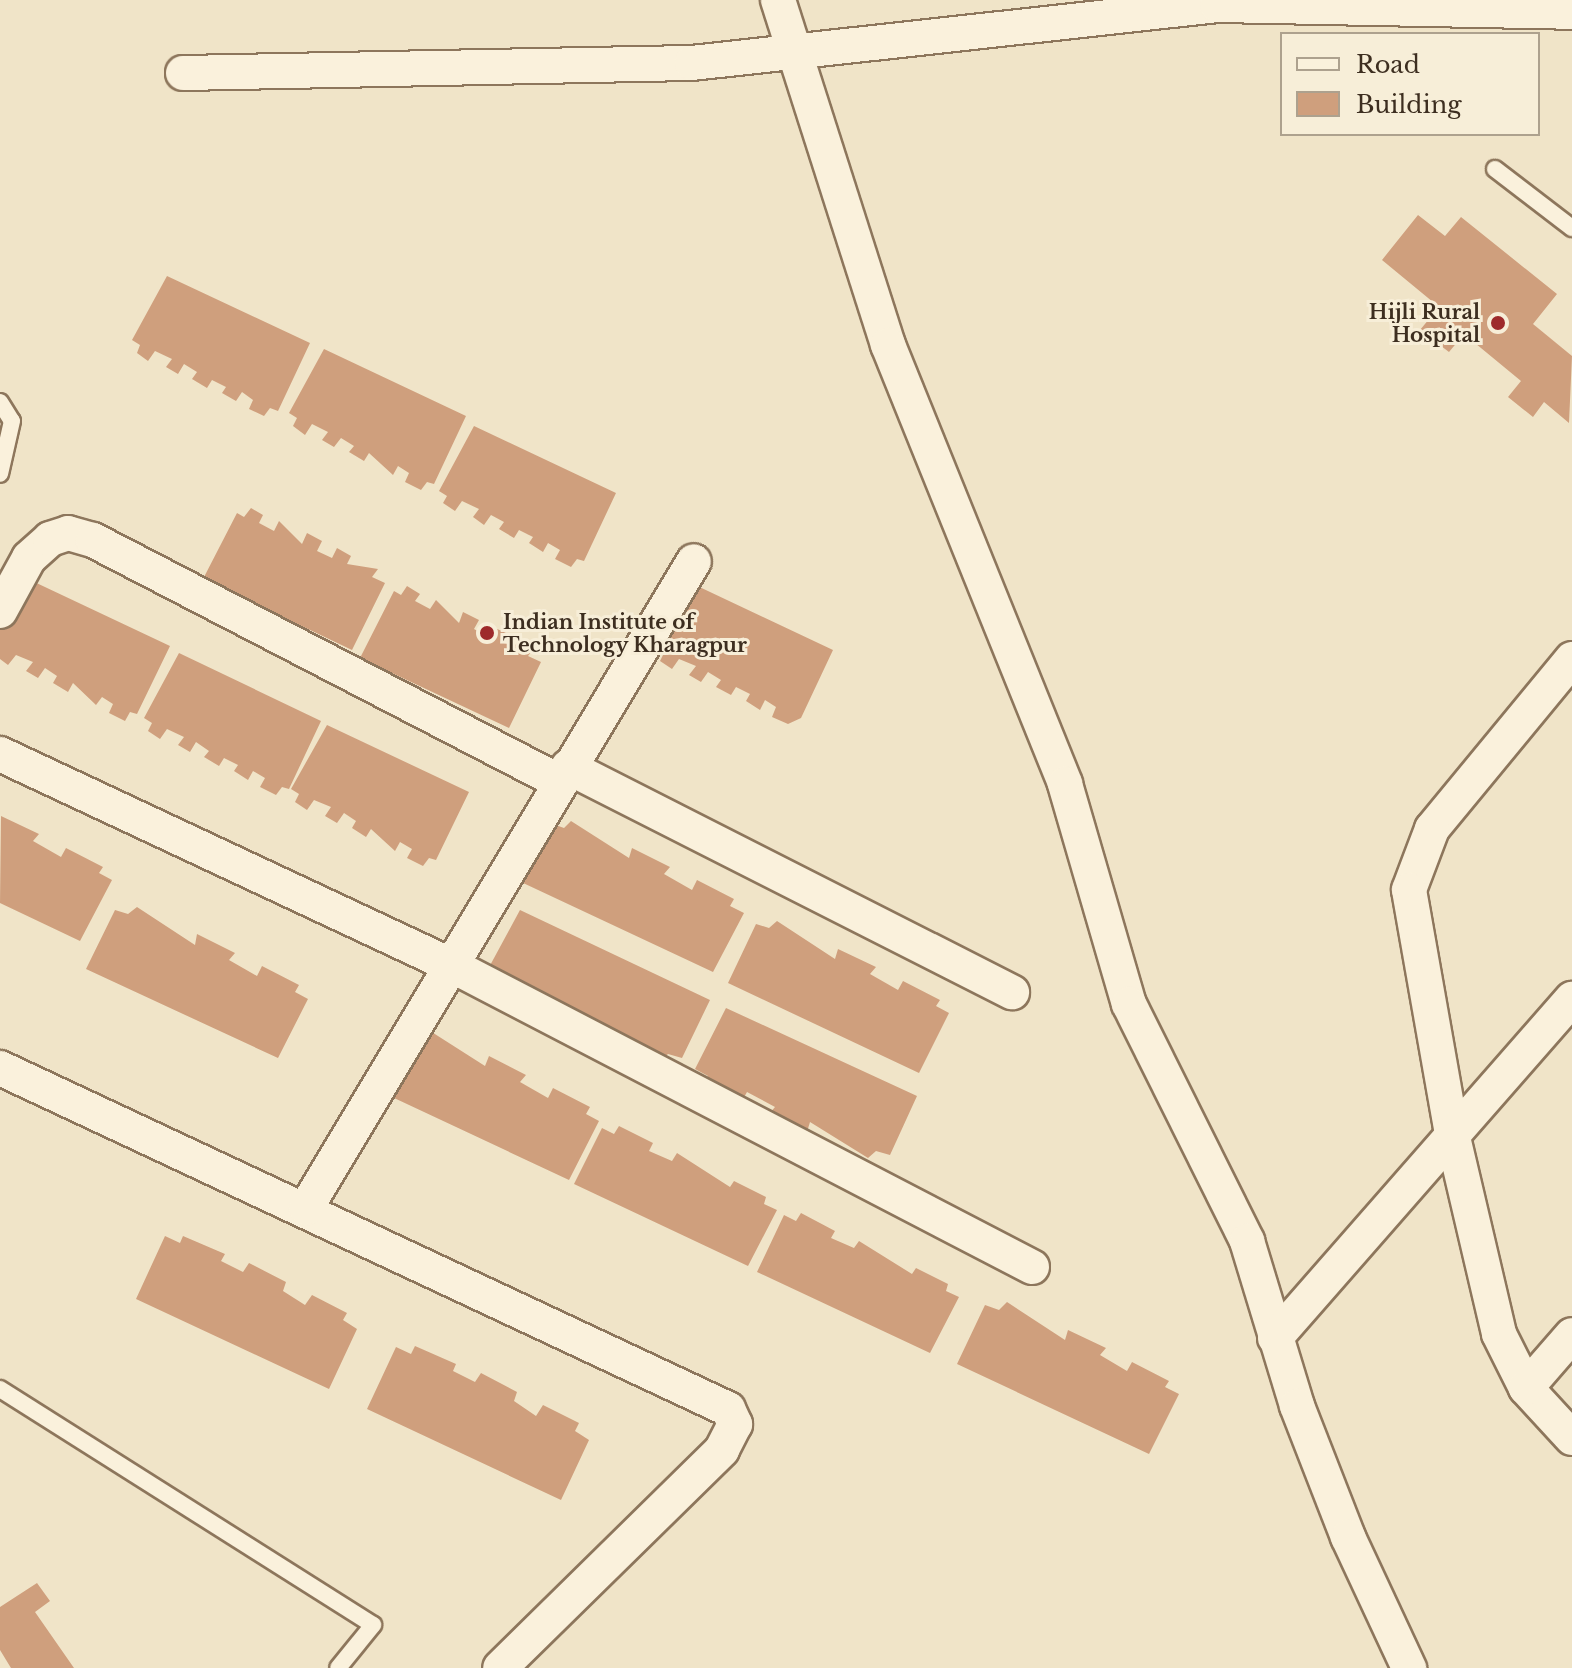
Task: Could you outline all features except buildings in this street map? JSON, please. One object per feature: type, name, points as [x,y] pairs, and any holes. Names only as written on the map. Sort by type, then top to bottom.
[{"type":"street","points":[[778,0],[790,52],[914,415],[1065,784],[1129,1004],[1247,1241],[1275,1338],[1348,1537],[1409,1668]]},
{"type":"street","points":[[183,73],[692,63],[1217,5],[1572,12]]},
{"type":"street","points":[[0,611],[29,558],[50,539],[68,533],[93,540],[564,775],[1012,992]]},
{"type":"street","points":[[306,1208],[449,964],[694,561]]},
{"type":"street","points":[[1572,659],[1432,829],[1416,859],[1409,890],[1452,1133],[1499,1334],[1526,1388],[1572,1438]]},
{"type":"street","points":[[0,754],[449,964],[1032,1267]]},
{"type":"street","points":[[1275,1338],[1572,999]]},
{"type":"street","points":[[0,1068],[709,1394],[728,1409],[735,1424],[722,1450],[500,1668]]},
{"type":"street","points":[[1526,1388],[1572,1335]]},
{"type":"lane","points":[[1495,169],[1572,228]]},
{"type":"lane","points":[[0,402],[12,421],[0,474]]},
{"type":"lane","points":[[0,1389],[373,1625],[338,1668]]},
{"type":"place","name":"Hijli Rural Hospital","points":[[1498,323]]},
{"type":"place","name":"Indian Institute of Technology Kharagpur","points":[[487,633]]}]
